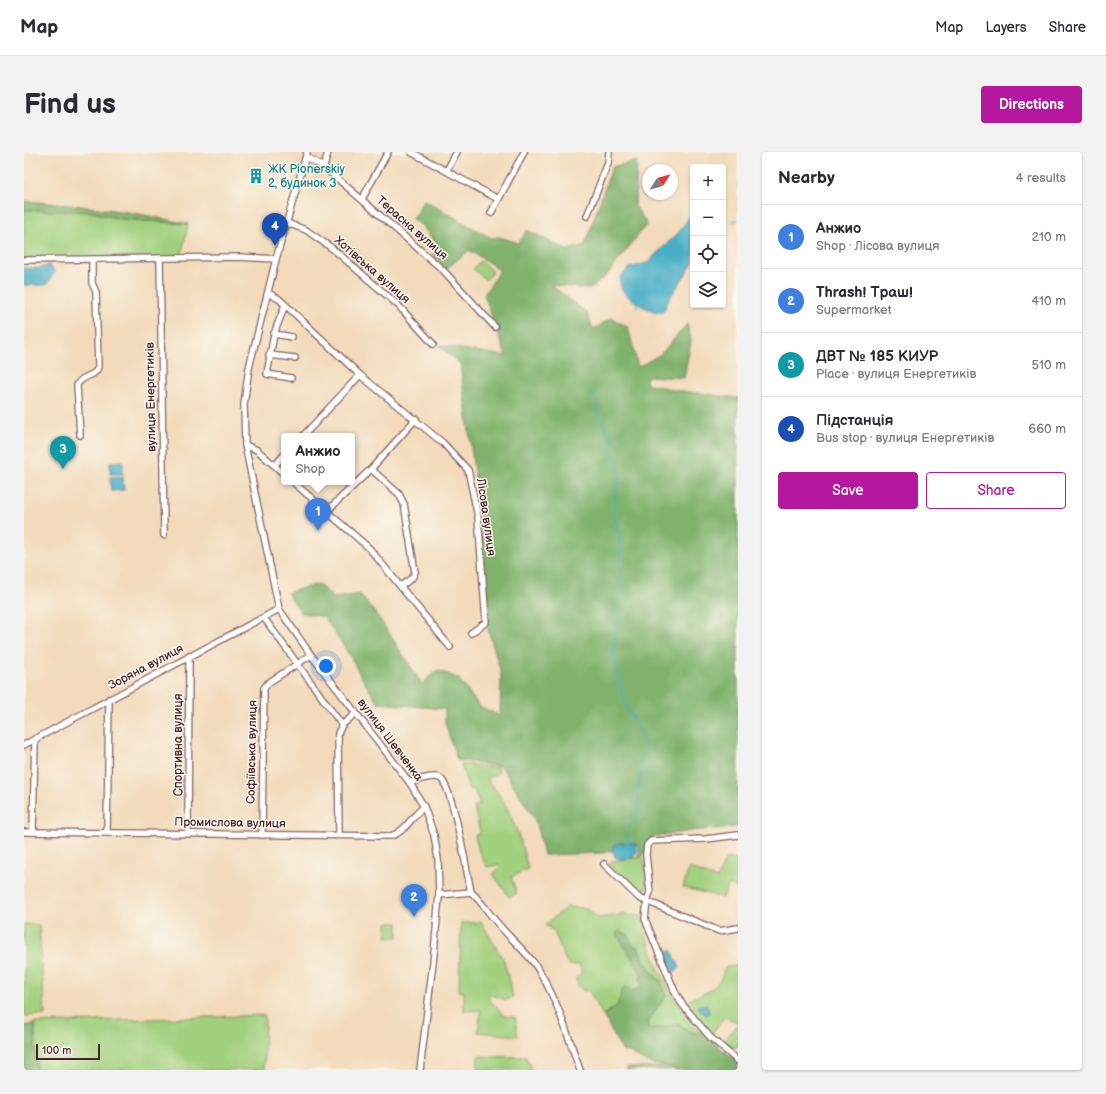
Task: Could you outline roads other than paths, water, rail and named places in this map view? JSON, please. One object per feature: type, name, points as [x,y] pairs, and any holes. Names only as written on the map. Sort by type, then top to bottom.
[{"type":"street","points":[[324,167],[328,152]]},
{"type":"street","points":[[362,199],[388,152]]},
{"type":"street","points":[[411,152],[447,170],[498,199]]},
{"type":"street","points":[[447,170],[457,152]]},
{"type":"street","points":[[491,213],[524,152]]},
{"type":"street","points":[[587,216],[608,163],[609,152]]},
{"type":"street","name":"Терасна вулиця","points":[[307,154],[362,199],[443,270],[495,327]]},
{"type":"street","name":"вулиця Шевченка","points":[[307,154],[276,259],[247,381],[243,420],[245,444],[279,609],[311,655],[410,783],[430,820],[436,847],[439,895],[434,954],[420,1070]]},
{"type":"street","name":"Хотівська вулиця","points":[[287,223],[306,230],[333,249],[398,305],[433,344]]},
{"type":"street","points":[[24,260],[239,257],[276,259]]},
{"type":"street","name":"вулиця Енергетиків","points":[[160,258],[164,534]]},
{"type":"street","points":[[80,434],[77,385],[81,379],[94,374],[98,367],[96,292],[92,284],[92,260]]},
{"type":"street","name":"Лісова вулиця","points":[[268,293],[285,305],[360,375],[416,419],[443,443],[468,470],[478,517],[486,622],[472,633]]},
{"type":"street","points":[[285,305],[274,334],[269,355],[267,374],[291,378]]},
{"type":"street","points":[[274,334],[292,337]]},
{"type":"street","points":[[269,355],[295,358]]},
{"type":"street","points":[[305,433],[360,375]]},
{"type":"street","points":[[355,484],[371,469],[416,419]]},
{"type":"street","points":[[245,444],[257,450],[281,471]]},
{"type":"street","points":[[275,465],[281,459]]},
{"type":"street","points":[[371,469],[399,494],[404,504],[415,572],[412,578],[401,586]]},
{"type":"street","points":[[296,485],[369,548],[450,647]]},
{"type":"street","points":[[326,512],[354,485]]},
{"type":"street","name":"Зоряна вулиця","points":[[24,745],[279,609]]},
{"type":"street","points":[[264,618],[342,725]]},
{"type":"street","points":[[298,663],[311,655]]},
{"type":"street","name":"Спортивна вулиця","points":[[188,834],[189,656]]},
{"type":"street","name":"Софіївська вулиця","points":[[262,835],[264,688],[268,683],[298,663]]},
{"type":"street","points":[[107,833],[109,699]]},
{"type":"street","points":[[339,835],[338,734],[342,725],[356,714]]},
{"type":"street","points":[[33,832],[35,739]]},
{"type":"street","points":[[410,783],[437,777],[442,779],[452,800],[470,892],[477,898],[499,925],[517,942],[534,964],[545,982],[563,1022],[580,1070]]},
{"type":"street","name":"Промислова вулиця","points":[[24,832],[262,835],[395,834],[406,827],[416,812],[424,807]]},
{"type":"street","points":[[738,835],[706,839],[658,839],[650,841],[647,845],[646,855],[650,892],[647,902],[646,919],[675,992],[685,1008],[710,1037],[738,1062]]},
{"type":"street","points":[[604,864],[639,898],[647,902],[719,931],[738,928]]},
{"type":"street","points":[[439,895],[470,892]]},
{"type":"water","points":[[690,216],[690,268],[671,296],[663,312],[646,308],[630,298],[622,290],[620,285],[620,277],[629,268],[647,263],[679,232]]},
{"type":"water","points":[[49,265],[55,272],[46,285],[24,285],[24,268],[40,268]]},
{"type":"water","points":[[123,461],[123,474],[110,474],[110,462]]},
{"type":"water","points":[[110,477],[123,477],[124,490],[111,491]]},
{"type":"water","points":[[618,843],[635,843],[638,850],[634,857],[621,859],[615,857],[612,847]]},
{"type":"water","points":[[671,949],[680,968],[674,972],[669,966],[665,952]]},
{"type":"water","points":[[706,1004],[709,1013],[705,1015],[697,1006]]},
{"type":"waterway","points":[[733,221],[738,220]]},
{"type":"waterway","points":[[636,308],[639,303]]},
{"type":"waterway","points":[[591,392],[594,397]]},
{"type":"waterway","points":[[596,401],[597,412],[613,440],[610,447],[618,464],[620,479],[615,495],[614,517],[619,535],[621,568],[620,595],[614,612],[617,627],[613,649],[624,702],[645,743],[638,795],[638,815],[629,827],[627,845]]},
{"type":"place","name":"ЖК Pionerskiy 2, будинок 3","points":[[256,176]]},
{"type":"place","name":"Підстанція","points":[[275,246]]},
{"type":"place","name":"ДВТ № 185 КИУР","points":[[63,469]]},
{"type":"place","name":"Анжио","points":[[318,531]]},
{"type":"place","name":"Thrash! Траш!","points":[[414,917]]}]
